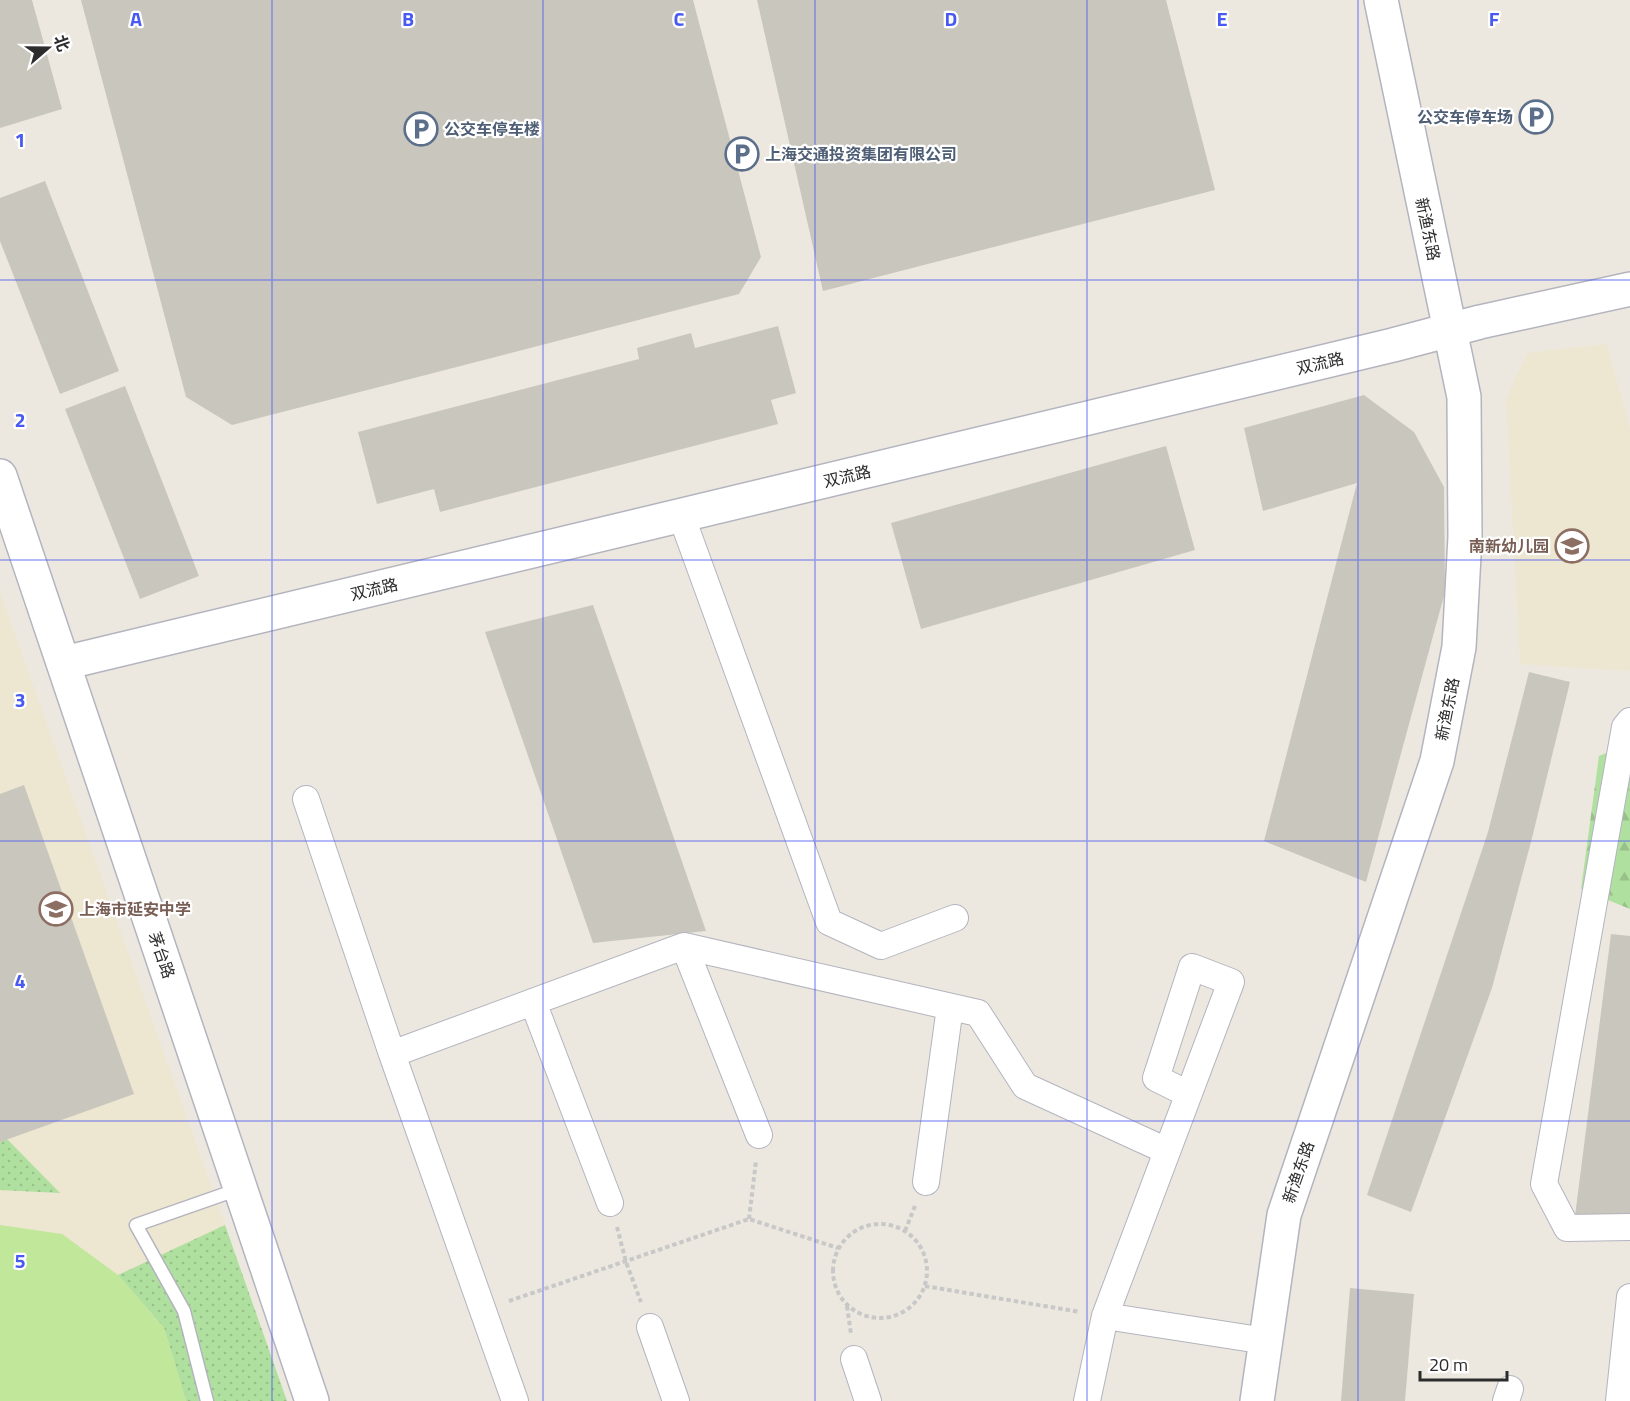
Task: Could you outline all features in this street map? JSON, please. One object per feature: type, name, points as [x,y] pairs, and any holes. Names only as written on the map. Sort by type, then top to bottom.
[{"type":"street","name":"新渔东路","points":[[1257,1401],[1284,1215],[1437,762],[1459,647],[1465,537],[1464,397],[1380,0]]},
{"type":"street","name":"双流路","points":[[64,663],[1480,322],[1630,289]]},
{"type":"street","name":"茅台路","points":[[0,476],[312,1401]]},
{"type":"street","points":[[681,515],[829,922],[881,946],[955,918]]},
{"type":"street","points":[[1630,721],[1625,727],[1544,1184],[1567,1228],[1630,1227]]},
{"type":"street","points":[[306,799],[392,1054],[514,1401]]},
{"type":"street","points":[[392,1054],[684,946],[978,1013],[1025,1086],[1167,1151]]},
{"type":"street","points":[[684,946],[759,1135]]},
{"type":"street","points":[[533,1002],[610,1203]]},
{"type":"street","points":[[926,1182],[950,1007]]},
{"type":"street","points":[[1087,1401],[1104,1316],[1188,1095]]},
{"type":"street","points":[[1619,1401],[1630,1298]]},
{"type":"street","points":[[1104,1316],[1266,1341]]},
{"type":"street","points":[[650,1327],[676,1401]]},
{"type":"street","points":[[854,1359],[868,1401]]},
{"type":"lane","points":[[207,1401],[184,1311],[136,1225],[240,1189]]},
{"type":"path","points":[[749,1219],[759,1135]]},
{"type":"path","points":[[610,1203],[626,1262],[650,1327]]},
{"type":"path","points":[[482,1310],[749,1219],[838,1248]]},
{"type":"path","points":[[876,1223],[891,1225],[905,1231],[917,1241],[924,1255],[927,1270],[925,1286],[917,1300],[905,1311],[891,1317],[875,1318],[860,1314],[847,1305],[835,1285],[833,1262],[838,1248],[848,1236],[861,1227],[876,1223]]},
{"type":"path","points":[[925,1286],[1104,1316]]},
{"type":"shaded area","name":"南新幼儿园","points":[[1607,344],[1630,429],[1630,671],[1520,664],[1506,399],[1527,353]]},
{"type":"shaded area","name":"上海市延安中学","points":[[0,592],[225,1225],[287,1401],[0,1401]]},
{"type":"green space","points":[[1630,743],[1630,909],[1581,889],[1599,756]]},
{"type":"green space","points":[[7,1139],[60,1193],[0,1190],[0,1142]]},
{"type":"green space","points":[[0,1225],[62,1234],[118,1275],[164,1328],[186,1401],[0,1401]]},
{"type":"green space","points":[[225,1225],[287,1401],[186,1401],[164,1328],[118,1275]]},
{"type":"building","points":[[0,0],[32,0],[62,109],[0,128]]},
{"type":"building","name":"公交车停车楼","points":[[81,0],[693,0],[761,257],[739,294],[232,425],[186,397]]},
{"type":"building","points":[[757,0],[1166,0],[1215,190],[823,291]]},
{"type":"building","points":[[45,181],[119,371],[60,394],[0,241],[0,198]]},
{"type":"building","points":[[778,326],[796,393],[771,400],[778,424],[440,512],[434,489],[377,504],[358,432],[639,359],[637,348],[691,333],[695,348]]},
{"type":"building","points":[[125,386],[199,576],[140,599],[65,409]]},
{"type":"building","points":[[1364,395],[1414,432],[1444,487],[1445,592],[1366,882],[1264,841],[1357,483],[1263,511],[1244,428]]},
{"type":"building","points":[[1166,446],[1195,550],[921,629],[891,523]]},
{"type":"building","points":[[593,605],[706,931],[593,943],[485,632]]},
{"type":"building","points":[[1529,672],[1570,682],[1492,988],[1411,1212],[1367,1195],[1488,832]]},
{"type":"building","points":[[24,785],[134,1094],[0,1142],[0,794]]},
{"type":"building","points":[[1611,934],[1630,936],[1630,1223],[1575,1216]]},
{"type":"building","points":[[1350,1288],[1414,1294],[1405,1401],[1341,1401]]},
{"type":"place","name":"公交车停车场","points":[[1536,117]]},
{"type":"place","name":"公交车停车楼","points":[[421,129]]},
{"type":"place","name":"上海交通投资集团有限公司","points":[[742,154]]},
{"type":"place","name":"南新幼儿园","points":[[1572,546]]},
{"type":"place","name":"上海市延安中学","points":[[56,909]]}]
